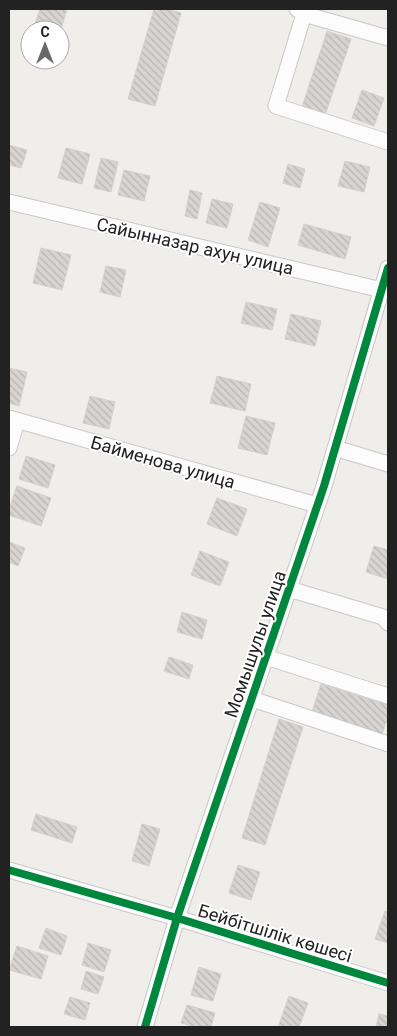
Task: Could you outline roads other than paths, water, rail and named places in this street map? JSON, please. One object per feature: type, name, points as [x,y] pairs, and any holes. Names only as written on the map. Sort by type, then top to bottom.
[{"type":"street","points":[[388,38],[300,11],[276,106],[388,142]]},
{"type":"street","name":"Сайынназар ахун улица","points":[[9,202],[382,290]]},
{"type":"street","name":"Момышулы улица","points":[[145,1027],[177,918],[318,505],[388,268]]},
{"type":"street","points":[[9,448],[13,419]]},
{"type":"street","name":"Байменова улица","points":[[13,419],[318,505]]},
{"type":"street","points":[[335,448],[388,464]]},
{"type":"street","points":[[289,589],[383,618],[388,623]]},
{"type":"street","points":[[266,657],[388,696]]},
{"type":"street","points":[[252,699],[388,744]]},
{"type":"street","name":"Бейбітшілік көшесі","points":[[9,870],[177,918],[388,983]]}]
